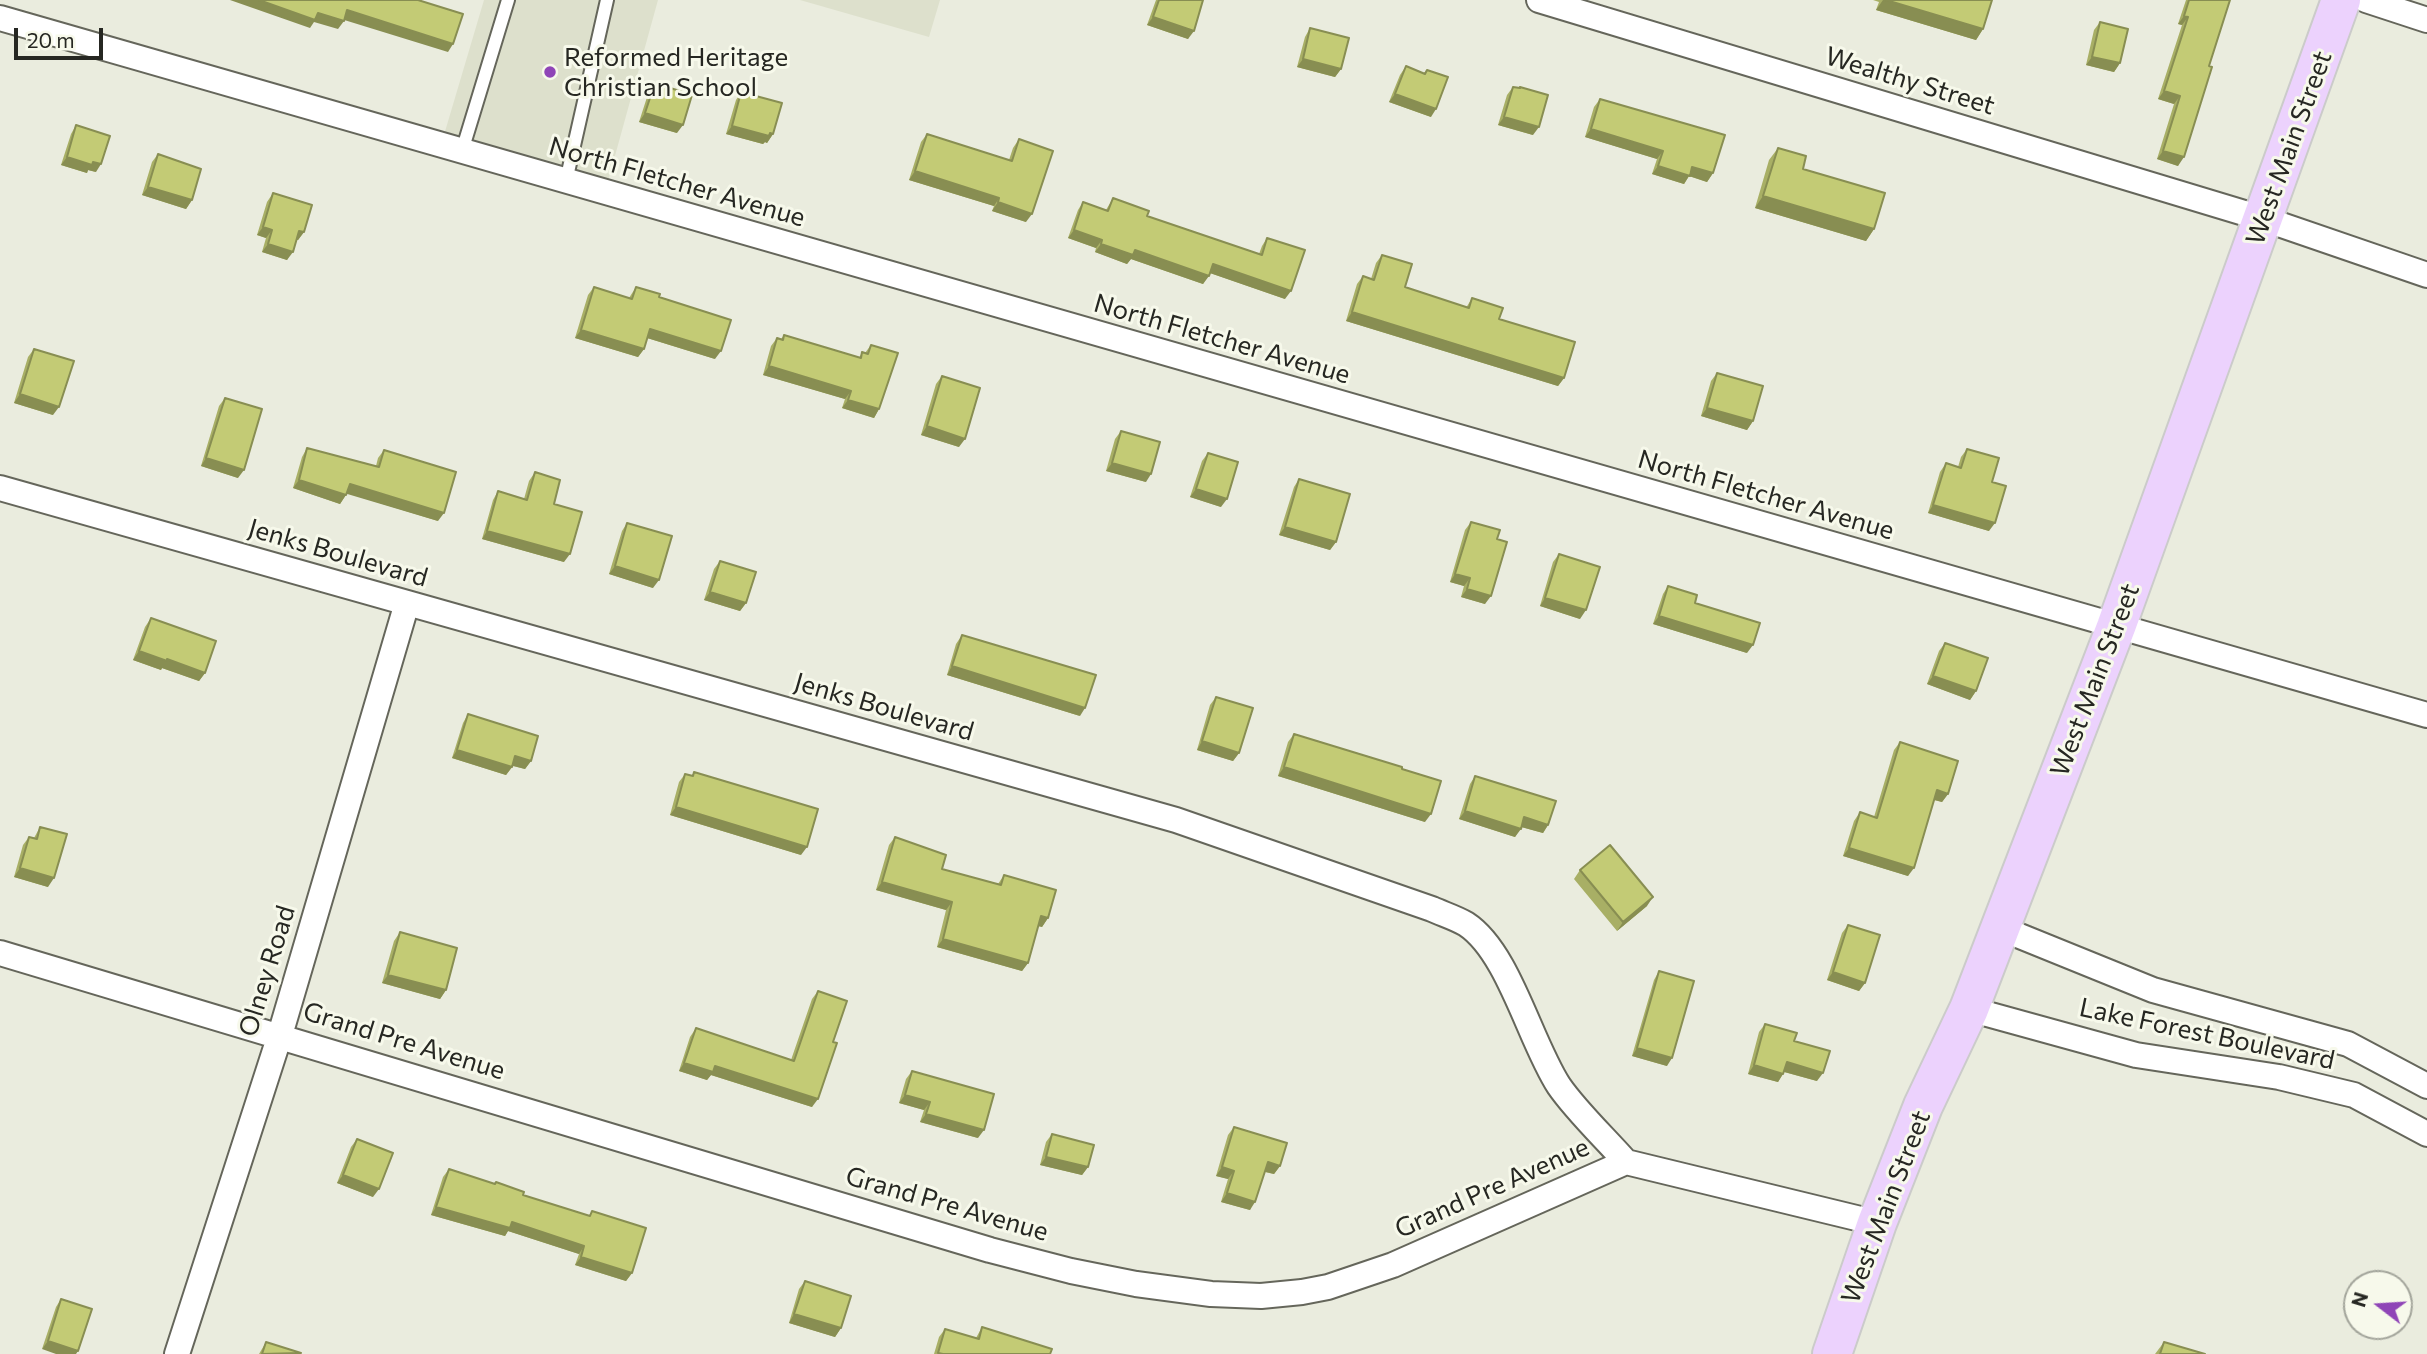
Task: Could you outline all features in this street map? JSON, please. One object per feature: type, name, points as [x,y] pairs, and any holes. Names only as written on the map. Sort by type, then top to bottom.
[{"type":"main road","name":"West Main Street","points":[[1832,1354],[1877,1223],[1923,1106],[1969,1009],[2116,627],[2341,0]]},
{"type":"street","name":"Wealthy Street","points":[[1539,0],[2264,219],[2427,275]]},
{"type":"street","points":[[2366,0],[2427,20]]},
{"type":"street","name":"North Fletcher Avenue","points":[[0,18],[2427,715]]},
{"type":"street","name":"Jenks Boulevard","points":[[0,488],[1176,820],[1432,909],[1466,925],[1480,937],[1504,971],[1539,1049],[1560,1087],[1626,1162]]},
{"type":"street","name":"Olney Road","points":[[177,1354],[280,1035],[407,603]]},
{"type":"street","name":"Lake Forest Boulevard","points":[[2000,928],[2153,990],[2348,1044],[2427,1086]]},
{"type":"street","name":"Grand Pre Avenue","points":[[0,953],[990,1250],[1136,1284],[1210,1294],[1261,1296],[1328,1287],[1393,1265],[1626,1162],[1877,1223]]},
{"type":"street","name":"Lake Forest Boulevard","points":[[1969,1009],[2136,1055],[2279,1077],[2354,1095],[2427,1134]]},
{"type":"lane","points":[[462,151],[508,0]]},
{"type":"lane","points":[[566,181],[607,0]]},
{"type":"shaded area","name":"Reformed Heritage Christian School","points":[[484,0],[658,0],[605,192],[441,145]]},
{"type":"shaded area","name":"Reformed Heritage Christian School","points":[[800,0],[940,0],[929,37]]},
{"type":"building","points":[[259,0],[418,0],[463,14],[453,44],[347,10],[344,21],[318,13],[315,20]]},
{"type":"building","points":[[1159,0],[1203,0],[1194,31],[1153,17]]},
{"type":"building","points":[[1886,0],[1992,0],[1983,29]]},
{"type":"building","points":[[2189,0],[2230,0],[2184,157],[2163,151],[2180,96],[2164,91],[2188,17],[2184,16]]},
{"type":"building","points":[[2100,22],[2128,29],[2120,63],[2092,57]]},
{"type":"building","points":[[1310,28],[1349,38],[1341,69],[1303,59]]},
{"type":"building","points":[[1406,66],[1425,74],[1427,70],[1448,77],[1436,109],[1395,94]]},
{"type":"building","points":[[655,83],[692,95],[683,125],[645,113]]},
{"type":"building","points":[[1513,87],[1548,95],[1539,127],[1504,117]]},
{"type":"building","points":[[741,92],[782,103],[773,134],[770,133],[769,136],[732,126]]},
{"type":"building","points":[[1600,99],[1725,135],[1713,173],[1692,167],[1690,176],[1658,166],[1663,151],[1591,129]]},
{"type":"building","points":[[76,125],[110,136],[101,164],[93,162],[92,165],[67,157]]},
{"type":"building","points":[[927,134],[1012,161],[1019,139],[1053,151],[1032,214],[998,202],[999,198],[915,171]]},
{"type":"building","points":[[1778,148],[1806,156],[1803,169],[1885,193],[1874,229],[1763,196]]},
{"type":"building","points":[[158,154],[201,169],[192,200],[148,187]]},
{"type":"building","points":[[273,193],[312,205],[304,232],[299,231],[293,252],[268,244],[272,230],[263,227]]},
{"type":"building","points":[[1113,198],[1149,211],[1147,216],[1262,255],[1267,238],[1305,250],[1291,291],[1213,264],[1209,276],[1135,250],[1133,255],[1101,244],[1102,240],[1074,230],[1083,202],[1108,211]]},
{"type":"building","points":[[1382,255],[1412,264],[1405,287],[1469,308],[1472,298],[1503,308],[1499,319],[1575,342],[1564,378],[1352,312],[1363,276],[1374,280]]},
{"type":"building","points":[[594,287],[632,299],[636,287],[731,320],[721,351],[650,329],[644,349],[581,330]]},
{"type":"building","points":[[784,335],[861,358],[862,352],[868,354],[871,345],[898,353],[879,409],[848,400],[851,391],[769,366],[777,338],[783,340]]},
{"type":"building","points":[[34,349],[74,361],[59,407],[20,394]]},
{"type":"building","points":[[1717,373],[1763,386],[1753,421],[1707,408]]},
{"type":"building","points":[[942,376],[980,388],[965,439],[927,426]]},
{"type":"building","points":[[225,398],[262,409],[244,470],[206,458]]},
{"type":"building","points":[[1121,431],[1160,442],[1151,474],[1112,463]]},
{"type":"building","points":[[307,448],[379,467],[384,450],[456,472],[444,513],[350,484],[346,495],[299,480]]},
{"type":"building","points":[[1967,449],[1999,458],[1992,482],[2006,486],[1995,523],[1933,505],[1946,463],[1961,468]]},
{"type":"building","points":[[1208,453],[1238,462],[1227,499],[1196,489]]},
{"type":"building","points":[[535,472],[560,480],[554,504],[582,512],[570,554],[487,531],[498,491],[527,500]]},
{"type":"building","points":[[1299,479],[1350,494],[1336,542],[1285,527]]},
{"type":"building","points":[[1471,522],[1500,530],[1497,539],[1507,542],[1491,596],[1467,589],[1470,578],[1455,574]]},
{"type":"building","points":[[627,523],[672,536],[659,580],[615,566]]},
{"type":"building","points":[[1559,554],[1600,567],[1586,610],[1545,598]]},
{"type":"building","points":[[720,561],[756,572],[746,603],[710,592]]},
{"type":"building","points":[[1668,586],[1697,595],[1695,603],[1760,623],[1753,645],[1659,616]]},
{"type":"building","points":[[151,618],[216,641],[205,673],[139,651]]},
{"type":"building","points":[[962,635],[1096,675],[1085,708],[952,666]]},
{"type":"building","points":[[1945,643],[1988,658],[1976,691],[1933,676]]},
{"type":"building","points":[[1216,697],[1253,708],[1239,753],[1202,741]]},
{"type":"building","points":[[468,714],[538,736],[531,761],[515,756],[512,767],[457,750]]},
{"type":"building","points":[[1294,734],[1441,781],[1431,814],[1284,767]]},
{"type":"building","points":[[1900,742],[1958,761],[1948,794],[1937,790],[1914,868],[1849,848],[1860,812],[1877,818]]},
{"type":"building","points":[[694,772],[818,809],[807,847],[676,807],[685,774],[693,776]]},
{"type":"building","points":[[1475,776],[1556,801],[1548,825],[1524,817],[1521,829],[1465,811]]},
{"type":"building","points":[[40,827],[67,834],[54,878],[20,868],[29,837],[37,839]]},
{"type":"building","points":[[895,837],[946,855],[942,869],[1001,885],[1004,875],[1056,890],[1048,918],[1041,916],[1028,963],[943,939],[952,902],[882,882]]},
{"type":"building","points":[[1610,845],[1653,897],[1623,922],[1580,870]]},
{"type":"building","points":[[1848,925],[1880,935],[1865,983],[1833,972]]},
{"type":"building","points":[[400,932],[457,948],[446,990],[388,975]]},
{"type":"building","points":[[1659,971],[1694,981],[1672,1058],[1637,1048]]},
{"type":"building","points":[[818,991],[847,1001],[833,1042],[837,1043],[818,1099],[715,1066],[713,1072],[684,1063],[696,1028],[794,1061]]},
{"type":"building","points":[[1765,1024],[1797,1033],[1794,1041],[1830,1051],[1823,1073],[1787,1062],[1783,1074],[1754,1065]]},
{"type":"building","points":[[912,1071],[994,1094],[984,1130],[926,1114],[930,1102],[905,1095]]},
{"type":"building","points":[[1234,1127],[1287,1143],[1280,1166],[1268,1162],[1255,1202],[1227,1193],[1234,1171],[1222,1167]]},
{"type":"building","points":[[1052,1134],[1094,1145],[1088,1167],[1046,1157]]},
{"type":"building","points":[[357,1139],[393,1153],[379,1189],[343,1175]]},
{"type":"building","points":[[449,1169],[495,1184],[496,1182],[524,1192],[523,1195],[590,1216],[592,1211],[646,1228],[632,1273],[581,1257],[584,1246],[512,1222],[510,1228],[436,1207]]},
{"type":"building","points":[[805,1281],[851,1296],[841,1328],[794,1314]]},
{"type":"building","points":[[61,1299],[92,1309],[78,1351],[48,1341]]},
{"type":"building","points":[[982,1327],[1052,1349],[1050,1354],[938,1353],[945,1329],[979,1339]]},
{"type":"building","points":[[266,1342],[301,1353],[262,1354]]},
{"type":"building","points":[[2164,1342],[2205,1354],[2160,1354]]},
{"type":"place","name":"Reformed Heritage Christian School","points":[[550,72]]}]
